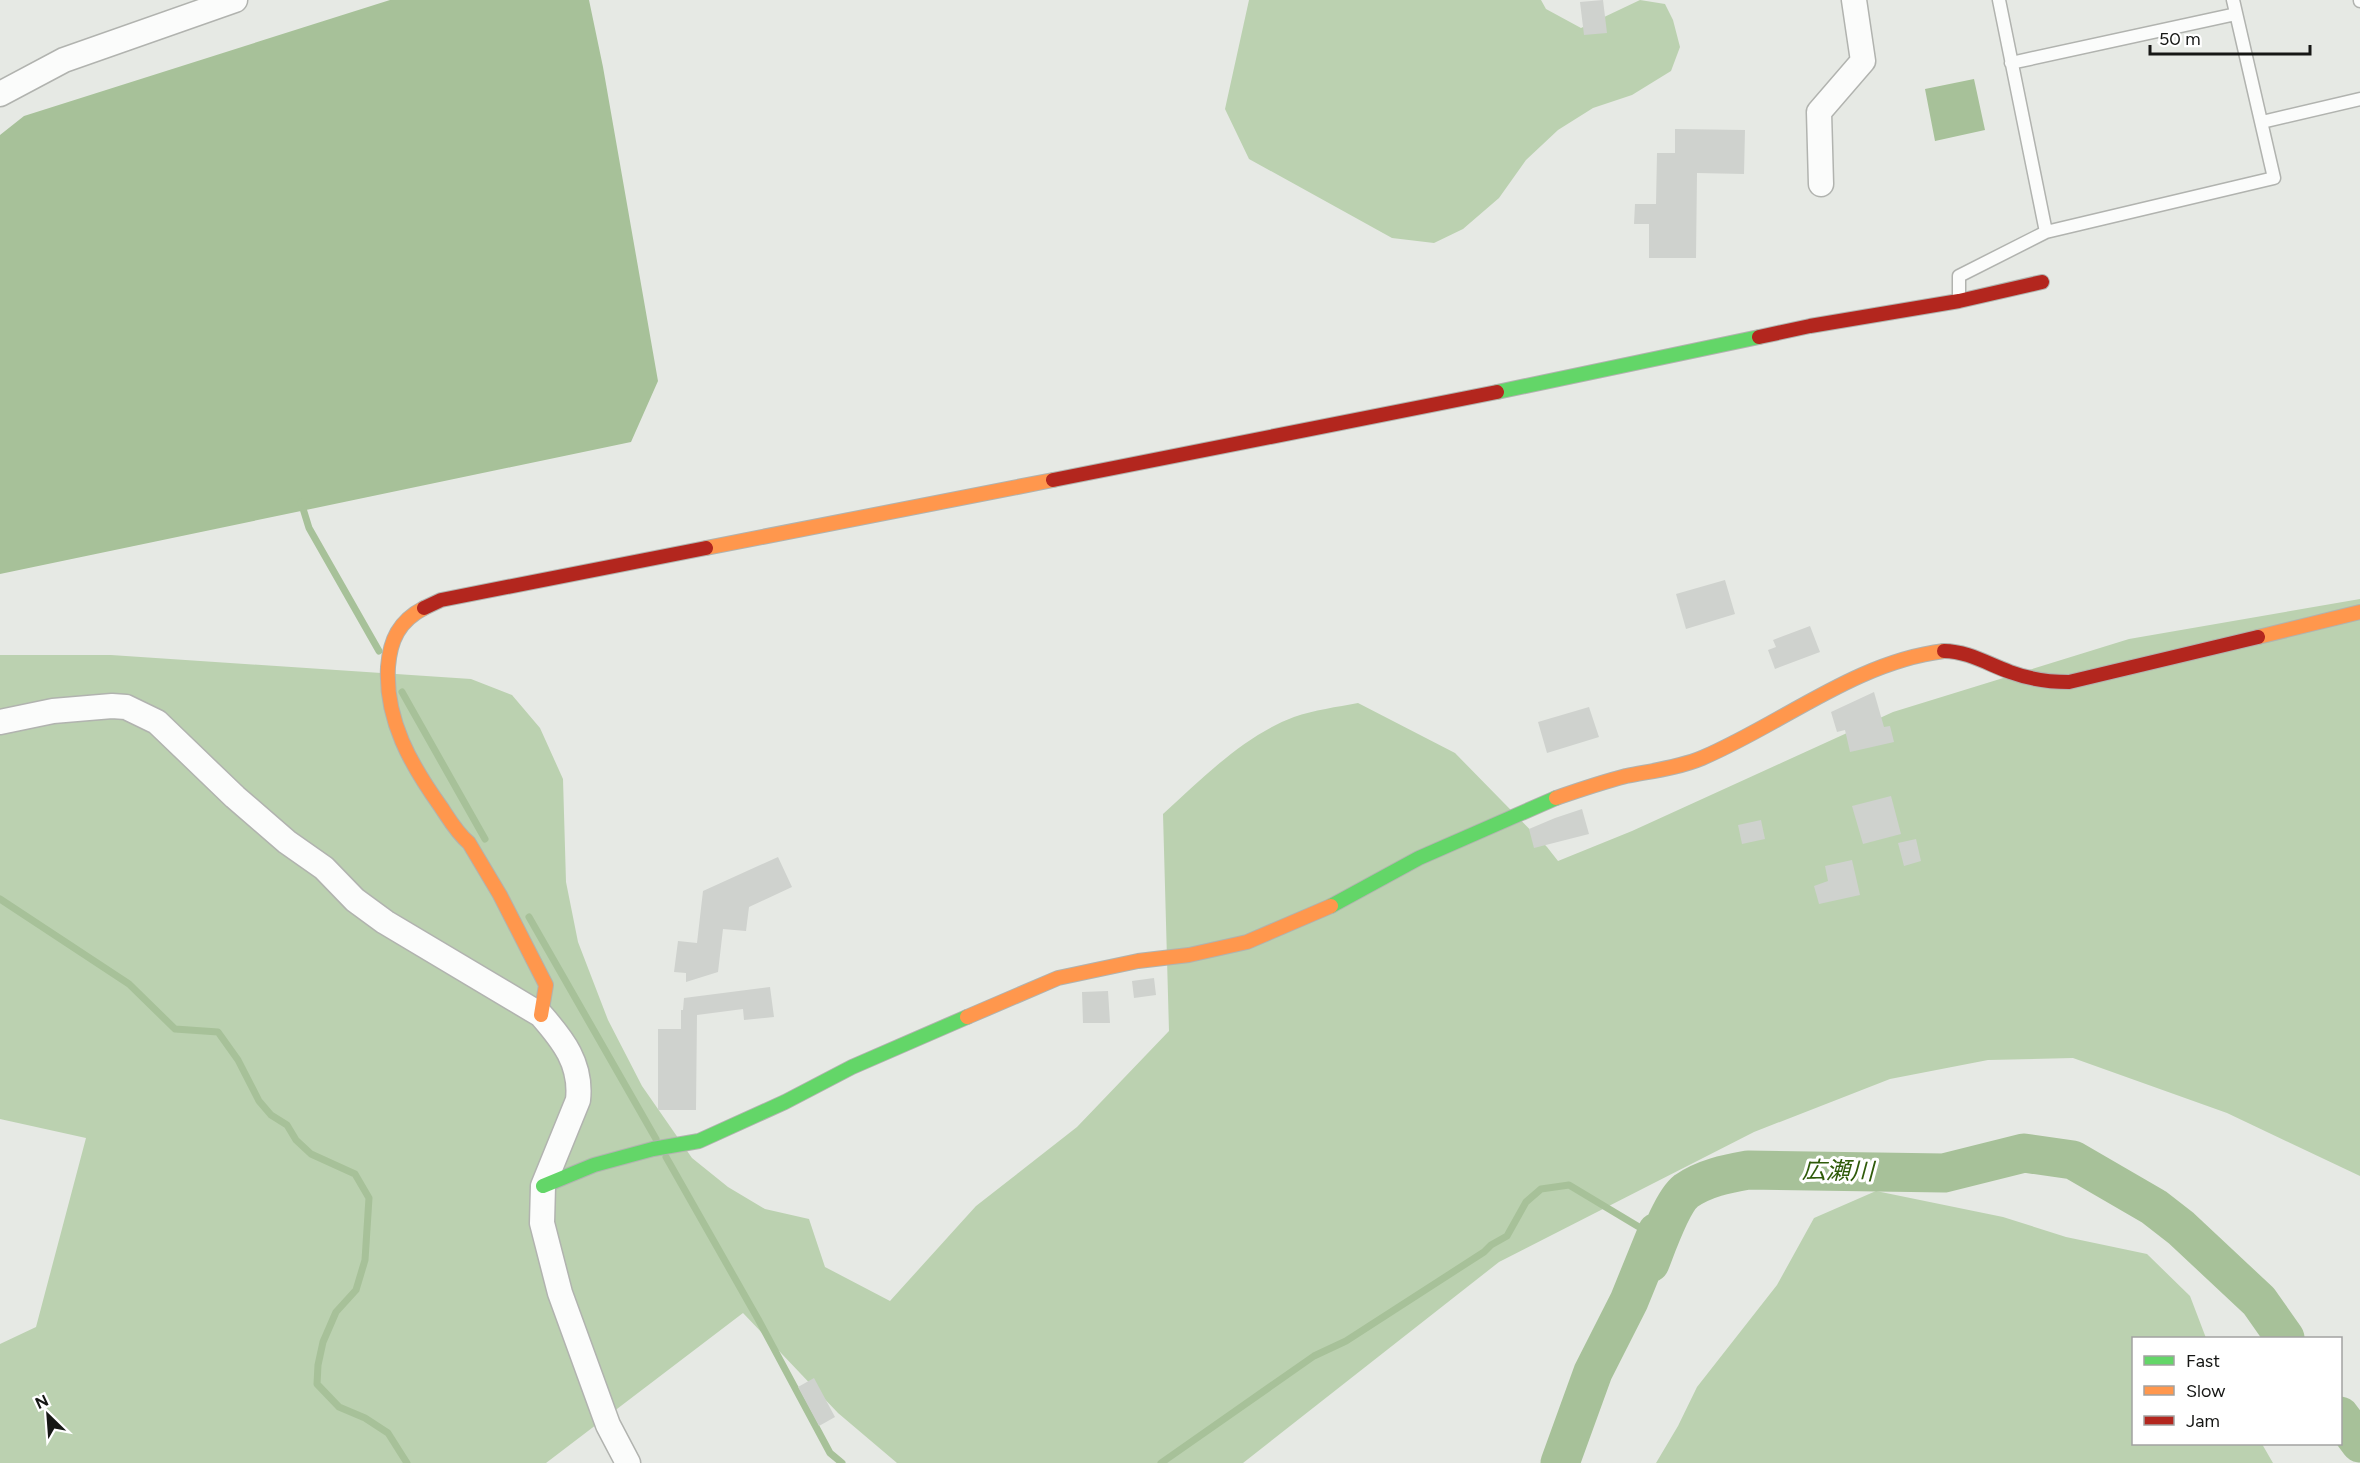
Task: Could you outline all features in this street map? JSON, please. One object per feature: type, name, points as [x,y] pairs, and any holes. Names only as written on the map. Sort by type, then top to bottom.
[{"type":"street","points":[[0,94],[64,60],[235,0]]},
{"type":"street","points":[[1821,184],[1819,112],[1863,61],[1854,0]]},
{"type":"street","points":[[541,1015],[546,985],[500,895],[469,843],[462,837],[423,780],[400,738],[390,711],[386,675],[391,650],[399,627],[413,613],[453,597],[1545,383],[1810,326],[1959,301],[2042,282]]},
{"type":"street","points":[[543,1186],[594,1165],[653,1149],[699,1141],[785,1102],[852,1067],[1058,978],[1138,961],[1190,956],[1247,942],[1322,911],[1419,858],[1548,800],[1623,777],[1700,759],[1830,691],[1901,659],[1932,652],[1956,651],[2013,673],[2046,682],[2069,682],[2360,612]]},
{"type":"street","points":[[0,722],[53,711],[112,706],[126,707],[150,718],[157,722],[235,797],[287,842],[324,868],[356,900],[384,922],[541,1015],[568,1048],[577,1068],[580,1085],[578,1100],[543,1186],[542,1223],[560,1293],[608,1425],[628,1463]]},
{"type":"lane","points":[[1998,0],[2046,232]]},
{"type":"lane","points":[[1959,301],[1959,276],[2046,232],[2274,178],[2233,0]]},
{"type":"lane","points":[[2011,63],[2236,14]]},
{"type":"lane","points":[[2262,122],[2360,99]]},
{"type":"shaded area","points":[[390,0],[589,0],[603,67],[658,381],[631,442],[0,574],[0,135],[24,116]]},
{"type":"shaded area","points":[[1249,0],[1541,0],[1546,9],[1581,28],[1640,0],[1665,4],[1673,20],[1680,47],[1671,71],[1632,95],[1593,108],[1558,130],[1526,160],[1499,198],[1463,229],[1434,243],[1392,238],[1249,159],[1225,109]]},
{"type":"shaded area","points":[[1974,79],[1985,130],[1935,141],[1925,89]]},
{"type":"shaded area","points":[[2360,599],[2360,1176],[2227,1113],[2073,1058],[1988,1060],[1890,1079],[1754,1132],[1499,1262],[1243,1463],[897,1463],[838,1413],[743,1313],[546,1463],[0,1463],[0,1344],[36,1327],[86,1138],[0,1119],[0,655],[111,655],[471,679],[512,695],[540,728],[563,779],[566,882],[578,942],[608,1020],[642,1086],[692,1158],[728,1187],[765,1209],[809,1219],[825,1267],[890,1301],[976,1206],[1077,1127],[1169,1031],[1163,814],[1224,759],[1275,725],[1309,712],[1358,703],[1455,753],[1558,861],[1632,831],[1893,712],[2129,639]]},
{"type":"shaded area","points":[[1876,1191],[2003,1217],[2066,1237],[2147,1254],[2190,1296],[2206,1337],[2132,1337],[2132,1445],[2263,1445],[2273,1463],[1656,1463],[1697,1387],[1777,1285],[1814,1218]]},
{"type":"building","points":[[1603,0],[1607,33],[1584,35],[1580,2]]},
{"type":"building","points":[[1675,129],[1745,130],[1744,174],[1697,173],[1696,258],[1649,258],[1649,224],[1634,224],[1635,204],[1656,204],[1657,153],[1675,153]]},
{"type":"building","points":[[1725,580],[1735,614],[1686,629],[1676,594]]},
{"type":"building","points":[[1810,626],[1820,652],[1775,669],[1768,650],[1776,647],[1773,640]]},
{"type":"building","points":[[1874,692],[1884,727],[1890,726],[1894,742],[1850,752],[1845,730],[1837,732],[1831,712]]},
{"type":"building","points":[[1589,707],[1599,737],[1547,753],[1538,722]]},
{"type":"building","points":[[1891,796],[1901,834],[1863,844],[1852,806]]},
{"type":"building","points":[[1582,809],[1589,834],[1534,848],[1529,829]]},
{"type":"building","points":[[1761,820],[1765,839],[1742,844],[1738,825]]},
{"type":"building","points":[[1916,839],[1921,861],[1904,866],[1898,843]]},
{"type":"building","points":[[778,857],[792,887],[749,907],[746,931],[723,929],[718,972],[686,982],[686,973],[674,972],[678,941],[697,943],[703,891]]},
{"type":"building","points":[[1852,860],[1860,895],[1819,904],[1814,886],[1828,881],[1825,866]]},
{"type":"building","points":[[1154,978],[1156,995],[1134,998],[1132,981]]},
{"type":"building","points":[[770,987],[774,1017],[744,1020],[743,1009],[697,1015],[696,1110],[658,1110],[658,1029],[681,1029],[681,1010],[683,1010],[684,998]]},
{"type":"building","points":[[1108,991],[1110,1023],[1083,1023],[1082,992]]},
{"type":"building","points":[[814,1378],[835,1417],[819,1426],[798,1387]]},
{"type":"waterway","points":[[301,502],[309,528],[379,651]]},
{"type":"waterway","points":[[402,692],[485,839]]},
{"type":"waterway","points":[[0,899],[129,984],[175,1029],[218,1032],[238,1060],[259,1101],[271,1115],[287,1125],[296,1140],[311,1154],[355,1174],[369,1198],[365,1260],[356,1290],[336,1312],[323,1342],[317,1384],[339,1407],[365,1418],[388,1433],[407,1463]]},
{"type":"waterway","points":[[529,917],[656,1139]]},
{"type":"waterway","name":"広瀬川","points":[[1657,1232],[1650,1263],[1670,1214],[1686,1191],[1708,1180],[1748,1170],[1944,1173],[2024,1153],[2073,1160],[2154,1207],[2181,1228],[2259,1301],[2284,1337]]},
{"type":"waterway","points":[[666,1157],[758,1319],[830,1453],[842,1463]]},
{"type":"waterway","points":[[1161,1463],[1314,1356],[1346,1341],[1507,1236],[1526,1202],[1541,1189],[1569,1185],[1639,1227],[1657,1232]]},
{"type":"waterway","name":"広瀬川","points":[[1560,1463],[1593,1372],[1629,1301],[1655,1237]]},
{"type":"waterway","name":"広瀬川","points":[[2342,1419],[2360,1443]]},
{"type":"traffic: fast","points":[[1497,392],[1759,337]]},
{"type":"traffic: fast","points":[[1331,906],[1419,858],[1556,798]]},
{"type":"traffic: fast","points":[[543,1186],[594,1165],[653,1149],[699,1141],[785,1102],[852,1067],[967,1017]]},
{"type":"traffic: slow","points":[[706,548],[1053,480]]},
{"type":"traffic: slow","points":[[424,608],[402,625],[391,648],[388,687],[396,724],[402,741],[420,775],[454,826],[469,843],[500,895],[546,985],[541,1015]]},
{"type":"traffic: slow","points":[[2258,637],[2360,612]]},
{"type":"traffic: slow","points":[[1556,798],[1617,778],[1674,767],[1702,758],[1849,681],[1911,657],[1944,651]]},
{"type":"traffic: slow","points":[[967,1017],[1058,978],[1138,961],[1189,955],[1247,942],[1331,906]]},
{"type":"traffic: jam","points":[[1759,337],[1959,301],[2042,282]]},
{"type":"traffic: jam","points":[[1053,480],[1497,392]]},
{"type":"traffic: jam","points":[[424,608],[441,600],[706,548]]},
{"type":"traffic: jam","points":[[1944,651],[1969,656],[2024,677],[2069,682],[2258,637]]}]
